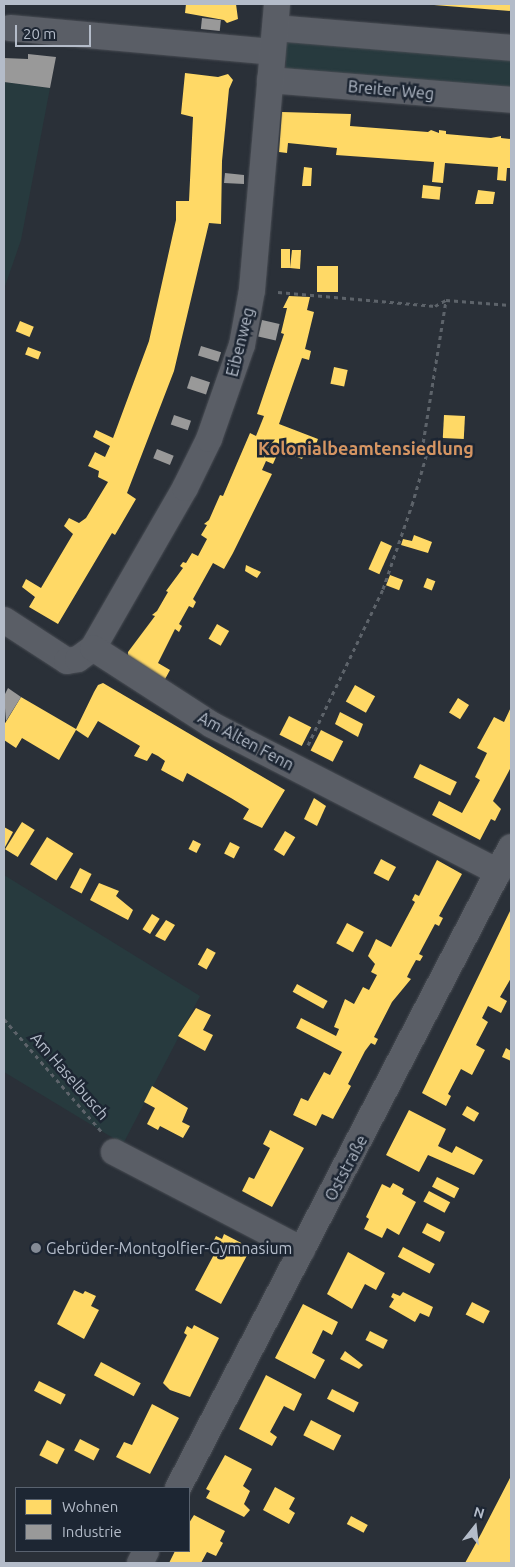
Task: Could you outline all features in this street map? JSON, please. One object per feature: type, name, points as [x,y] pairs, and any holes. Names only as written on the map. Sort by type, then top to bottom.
[{"type":"street","points":[[10,28],[274,28],[511,48]]},
{"type":"street","name":"Eibenweg","points":[[92,648],[185,488],[209,438],[242,345],[252,290],[274,28]]},
{"type":"street","name":"Breiter Weg","points":[[270,80],[511,100]]},
{"type":"street","points":[[4,620],[67,661],[78,660],[92,648]]},
{"type":"street","name":"Am Alten Fenn","points":[[92,648],[212,725],[498,872]]},
{"type":"street","name":"Oststraße","points":[[179,1487],[511,847]]},
{"type":"street","points":[[114,1152],[302,1250]]},
{"type":"path","points":[[252,290],[435,306],[446,300],[511,305]]},
{"type":"path","points":[[297,768],[383,589],[412,505],[427,453],[422,450],[446,300]]},
{"type":"path","name":"Am Haselbusch","points":[[4,1019],[111,1142],[114,1152]]},
{"type":"green space","points":[[289,38],[511,54],[511,90],[286,70],[286,43]]},
{"type":"green space","points":[[4,82],[50,88],[21,240],[4,289]]},
{"type":"green space","points":[[4,875],[200,996],[123,1144],[4,1072]]},
{"type":"building: Wohnen","points":[[186,4],[236,4],[238,19],[227,23],[224,20],[185,13]]},
{"type":"building: Wohnen","points":[[511,4],[511,11],[434,5]]},
{"type":"building: Wohnen","points":[[185,73],[218,77],[228,74],[233,80],[229,89],[222,161],[221,224],[209,223],[174,371],[127,493],[136,499],[115,535],[112,533],[58,624],[29,607],[35,597],[22,587],[26,579],[41,588],[73,534],[64,526],[69,518],[79,523],[86,518],[108,482],[98,477],[99,471],[88,466],[95,452],[105,457],[110,446],[93,437],[96,430],[113,438],[149,341],[176,220],[176,201],[189,201],[193,117],[181,114]]},
{"type":"building: Wohnen","points":[[282,112],[351,114],[350,126],[428,132],[431,130],[439,133],[439,130],[446,131],[446,134],[491,138],[501,136],[501,138],[511,139],[511,168],[507,168],[506,181],[497,180],[498,167],[445,163],[443,183],[432,182],[434,162],[336,155],[337,148],[288,143],[287,153],[279,152]]},
{"type":"building: Wohnen","points":[[304,167],[312,168],[311,186],[302,186]]},
{"type":"building: Wohnen","points":[[423,185],[441,187],[440,200],[422,198]]},
{"type":"building: Wohnen","points":[[478,190],[495,192],[493,204],[475,204]]},
{"type":"building: Wohnen","points":[[281,249],[290,249],[290,268],[281,268]]},
{"type":"building: Wohnen","points":[[292,250],[301,250],[300,269],[290,268]]},
{"type":"building: Wohnen","points":[[317,266],[338,266],[338,292],[317,292]]},
{"type":"building: Wohnen","points":[[289,296],[310,297],[307,310],[314,312],[305,349],[311,351],[309,360],[302,358],[279,424],[318,439],[315,447],[309,445],[302,459],[272,447],[270,452],[277,455],[273,464],[266,461],[262,470],[272,474],[233,553],[224,569],[213,563],[193,599],[196,602],[193,608],[189,606],[179,624],[182,626],[179,632],[175,629],[158,663],[170,670],[164,681],[128,658],[128,652],[155,616],[152,615],[157,611],[168,592],[166,591],[183,568],[180,566],[183,562],[186,563],[192,553],[198,556],[207,539],[201,535],[207,525],[204,524],[209,520],[220,495],[223,496],[250,433],[256,436],[264,416],[257,414],[284,334],[281,333],[287,308],[283,308]]},
{"type":"building: Wohnen","points":[[20,321],[34,327],[30,337],[16,331]]},
{"type":"building: Wohnen","points":[[28,347],[41,352],[38,359],[25,354]]},
{"type":"building: Wohnen","points":[[334,367],[348,370],[344,387],[330,384]]},
{"type":"building: Wohnen","points":[[444,415],[465,416],[464,439],[443,438]]},
{"type":"building: Wohnen","points":[[414,535],[432,542],[428,553],[401,545],[403,539],[412,541]]},
{"type":"building: Wohnen","points":[[381,541],[392,546],[379,574],[368,569]]},
{"type":"building: Wohnen","points":[[246,565],[261,572],[257,578],[245,571]]},
{"type":"building: Wohnen","points":[[390,575],[403,580],[399,590],[386,585]]},
{"type":"building: Wohnen","points":[[427,578],[435,581],[432,591],[423,587]]},
{"type":"building: Wohnen","points":[[217,624],[229,631],[221,646],[208,639]]},
{"type":"building: Wohnen","points":[[103,683],[285,790],[262,828],[243,819],[249,809],[231,798],[187,773],[183,782],[161,770],[165,761],[158,756],[152,753],[147,761],[134,756],[140,746],[98,721],[88,738],[76,730],[59,760],[22,738],[16,748],[4,740],[4,725],[21,697],[76,729],[98,685]]},
{"type":"building: Wohnen","points":[[355,685],[375,696],[366,713],[346,702]]},
{"type":"building: Wohnen","points":[[458,698],[469,705],[460,719],[449,712]]},
{"type":"building: Wohnen","points":[[511,707],[511,767],[493,801],[501,809],[495,821],[491,819],[480,840],[432,815],[439,801],[462,813],[480,780],[475,777],[487,753],[477,748],[494,717],[504,722]]},
{"type":"building: Wohnen","points":[[340,712],[363,724],[358,737],[335,724]]},
{"type":"building: Wohnen","points":[[289,716],[311,727],[302,746],[279,735]]},
{"type":"building: Wohnen","points":[[321,730],[343,741],[333,762],[311,750]]},
{"type":"building: Wohnen","points":[[420,764],[457,782],[450,795],[413,777]]},
{"type":"building: Wohnen","points":[[314,798],[326,806],[317,826],[304,819]]},
{"type":"building: Wohnen","points":[[22,822],[35,830],[18,857],[5,849]]},
{"type":"building: Wohnen","points":[[4,827],[13,832],[4,849]]},
{"type":"building: Wohnen","points":[[285,831],[295,837],[284,856],[274,850]]},
{"type":"building: Wohnen","points":[[47,837],[73,853],[56,881],[30,864]]},
{"type":"building: Wohnen","points":[[193,840],[201,844],[196,853],[188,849]]},
{"type":"building: Wohnen","points":[[230,842],[240,847],[234,859],[224,854]]},
{"type":"building: Wohnen","points":[[381,859],[396,867],[388,881],[373,873]]},
{"type":"building: Wohnen","points":[[437,860],[462,874],[439,916],[443,918],[439,926],[435,924],[419,954],[423,956],[420,961],[416,960],[407,977],[411,979],[392,1002],[374,1037],[378,1039],[375,1045],[371,1043],[365,1051],[348,1084],[351,1086],[333,1119],[322,1114],[316,1126],[293,1115],[301,1098],[308,1101],[324,1072],[330,1075],[342,1052],[296,1028],[301,1018],[336,1036],[339,1029],[334,1027],[345,999],[354,1004],[363,987],[369,990],[377,975],[371,972],[375,964],[368,956],[376,939],[391,947],[415,902],[412,900],[415,894],[419,896]]},
{"type":"building: Wohnen","points":[[80,868],[92,874],[82,894],[70,888]]},
{"type":"building: Wohnen","points":[[99,883],[119,891],[116,896],[133,910],[128,920],[90,900]]},
{"type":"building: Wohnen","points":[[511,909],[511,978],[500,997],[507,1001],[501,1013],[488,1006],[482,1018],[488,1022],[476,1045],[485,1050],[472,1075],[461,1069],[448,1094],[451,1096],[446,1106],[422,1093]]},
{"type":"building: Wohnen","points":[[152,914],[160,919],[150,934],[142,929]]},
{"type":"building: Wohnen","points":[[166,920],[175,925],[165,941],[155,936]]},
{"type":"building: Wohnen","points":[[347,923],[364,932],[353,952],[336,943]]},
{"type":"building: Wohnen","points":[[207,948],[216,953],[207,969],[198,965]]},
{"type":"building: Wohnen","points":[[297,984],[328,1001],[323,1009],[293,992]]},
{"type":"building: Wohnen","points":[[196,1008],[211,1015],[203,1030],[213,1035],[205,1051],[178,1036]]},
{"type":"building: Wohnen","points":[[506,1048],[511,1051],[511,1061],[502,1057]]},
{"type":"building: Wohnen","points":[[152,1086],[188,1108],[182,1122],[190,1126],[183,1138],[160,1126],[158,1130],[147,1124],[155,1108],[144,1102]]},
{"type":"building: Wohnen","points":[[467,1106],[479,1113],[474,1122],[462,1115]]},
{"type":"building: Wohnen","points":[[409,1110],[446,1129],[438,1146],[452,1153],[456,1146],[483,1160],[474,1175],[428,1155],[419,1172],[386,1155]]},
{"type":"building: Wohnen","points":[[270,1130],[304,1148],[272,1207],[242,1191],[249,1177],[254,1179],[270,1148],[263,1144]]},
{"type":"building: Wohnen","points":[[437,1177],[459,1188],[454,1198],[432,1187]]},
{"type":"building: Wohnen","points":[[393,1183],[404,1189],[402,1194],[416,1202],[399,1235],[387,1228],[382,1238],[364,1229],[369,1219],[366,1217],[382,1184],[390,1188]]},
{"type":"building: Wohnen","points":[[429,1191],[450,1202],[445,1213],[423,1202]]},
{"type":"building: Wohnen","points":[[427,1223],[445,1232],[440,1242],[422,1233]]},
{"type":"building: Wohnen","points":[[224,1234],[251,1248],[221,1304],[195,1290],[218,1247],[212,1244],[216,1236],[222,1239]]},
{"type":"building: Wohnen","points":[[403,1247],[435,1264],[430,1274],[398,1257]]},
{"type":"building: Wohnen","points":[[348,1252],[385,1273],[376,1290],[365,1284],[352,1309],[327,1294]]},
{"type":"building: Wohnen","points":[[74,1290],[83,1294],[85,1291],[96,1296],[91,1306],[99,1310],[84,1339],[57,1324]]},
{"type":"building: Wohnen","points":[[403,1292],[433,1307],[429,1317],[420,1313],[415,1322],[389,1307],[394,1299],[391,1297],[393,1293],[400,1296]]},
{"type":"building: Wohnen","points":[[472,1302],[490,1311],[483,1324],[466,1314]]},
{"type":"building: Wohnen","points":[[303,1304],[338,1322],[332,1335],[323,1330],[312,1353],[325,1360],[315,1379],[275,1358]]},
{"type":"building: Wohnen","points":[[194,1325],[219,1338],[190,1397],[170,1390],[163,1383],[187,1335],[184,1333],[187,1326],[192,1329]]},
{"type":"building: Wohnen","points":[[370,1331],[388,1340],[383,1349],[365,1340]]},
{"type":"building: Wohnen","points":[[345,1351],[363,1365],[359,1369],[340,1359]]},
{"type":"building: Wohnen","points":[[101,1362],[141,1383],[134,1396],[94,1375]]},
{"type":"building: Wohnen","points":[[266,1375],[302,1394],[294,1411],[284,1406],[270,1432],[277,1437],[272,1446],[239,1429]]},
{"type":"building: Wohnen","points":[[39,1381],[66,1395],[61,1404],[34,1391]]},
{"type":"building: Wohnen","points":[[332,1389],[359,1403],[354,1412],[327,1399]]},
{"type":"building: Wohnen","points":[[152,1404],[179,1418],[150,1474],[116,1457],[124,1442],[132,1445]]},
{"type":"building: Wohnen","points":[[311,1420],[341,1435],[334,1451],[303,1435]]},
{"type":"building: Wohnen","points":[[80,1439],[100,1449],[94,1461],[74,1451]]},
{"type":"building: Wohnen","points":[[47,1440],[65,1449],[57,1464],[39,1455]]},
{"type":"building: Wohnen","points":[[225,1455],[252,1469],[243,1486],[250,1491],[244,1504],[250,1510],[244,1517],[206,1498],[210,1491],[206,1489]]},
{"type":"building: Wohnen","points":[[511,1476],[511,1563],[465,1563],[481,1534]]},
{"type":"building: Wohnen","points":[[275,1487],[295,1498],[289,1509],[295,1513],[289,1524],[263,1510]]},
{"type":"building: Wohnen","points":[[194,1515],[225,1531],[220,1541],[223,1543],[216,1556],[207,1552],[201,1563],[169,1563],[174,1552],[190,1552],[190,1521]]},
{"type":"building: Wohnen","points":[[351,1516],[368,1525],[364,1533],[347,1524]]},
{"type":"building: Industrie","points":[[202,18],[221,20],[220,31],[201,29]]},
{"type":"building: Industrie","points":[[28,54],[56,57],[50,88],[4,82],[4,58],[28,59]]},
{"type":"building: Industrie","points":[[225,173],[244,175],[244,184],[224,183]]},
{"type":"building: Industrie","points":[[262,320],[280,324],[276,341],[258,337]]},
{"type":"building: Industrie","points":[[201,346],[221,352],[218,362],[198,356]]},
{"type":"building: Industrie","points":[[191,376],[210,382],[206,395],[187,388]]},
{"type":"building: Industrie","points":[[174,415],[191,421],[188,430],[171,424]]},
{"type":"building: Industrie","points":[[157,449],[174,456],[170,465],[153,458]]},
{"type":"building: Industrie","points":[[8,688],[21,697],[6,721],[4,696]]},
{"type":"place","name":"Gebrüder-Montgolfier-Gymnasium","points":[[36,1248]]},
{"type":"district","name":"Kolonialbeamtensiedlung","points":[[366,448]]}]
